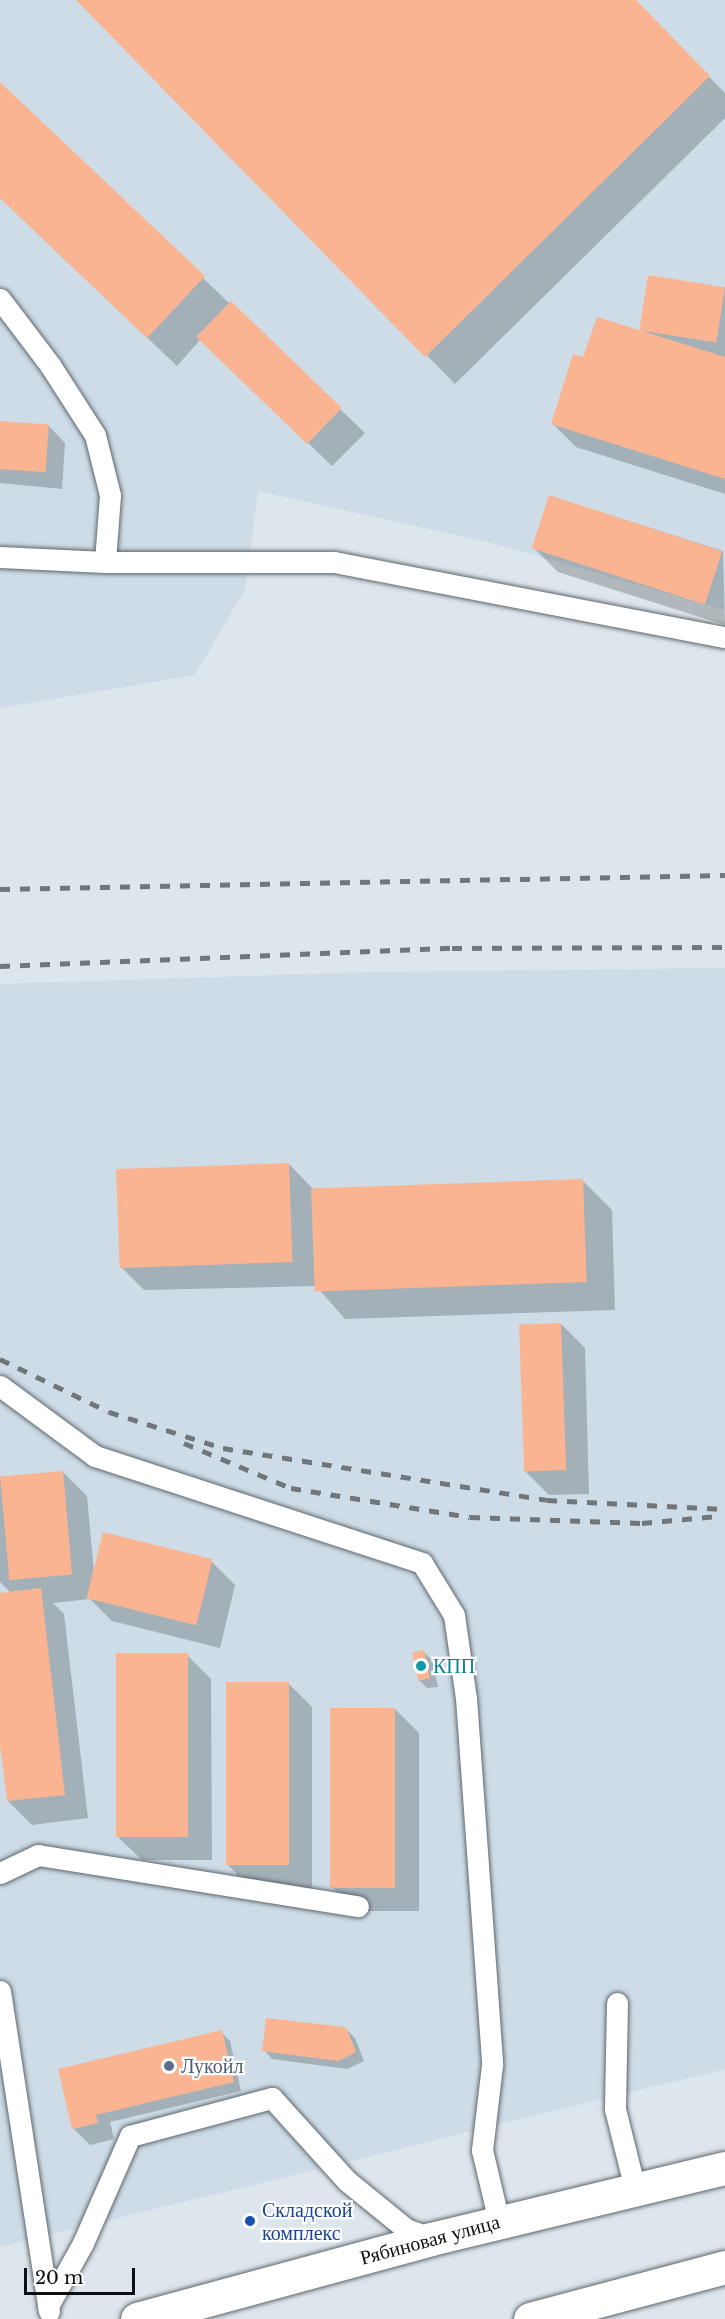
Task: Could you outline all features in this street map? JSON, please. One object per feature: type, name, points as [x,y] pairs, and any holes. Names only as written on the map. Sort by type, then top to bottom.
[{"type":"main road","name":"Рябиновая улица","points":[[137,2319],[431,2238],[725,2168]]},
{"type":"main road","points":[[530,2319],[725,2267]]},
{"type":"lane","points":[[0,299],[50,365],[95,435],[110,495],[105,562]]},
{"type":"lane","points":[[0,556],[105,562],[334,562],[725,637]]},
{"type":"lane","points":[[0,1386],[95,1456],[422,1563],[454,1614],[466,1698],[492,2066],[482,2150],[499,2222]]},
{"type":"lane","points":[[0,1874],[38,1855],[358,1906]]},
{"type":"lane","points":[[0,1991],[49,2313]]},
{"type":"lane","points":[[617,2002],[615,2109],[635,2189]]},
{"type":"lane","points":[[49,2313],[130,2136],[272,2098],[347,2181],[406,2229],[431,2238]]},
{"type":"shaded area","points":[[0,0],[725,0],[725,610],[492,543],[258,491],[245,589],[195,675],[0,708]]},
{"type":"shaded area","points":[[725,968],[725,2069],[0,2247],[0,984],[370,972]]},
{"type":"building","points":[[76,0],[636,0],[710,76],[425,357]]},
{"type":"building","points":[[0,82],[205,276],[147,338],[0,198]]},
{"type":"building","points":[[648,275],[725,287],[716,343],[639,330]]},
{"type":"building","points":[[231,301],[342,408],[307,444],[196,337]]},
{"type":"building","points":[[597,317],[725,357],[725,479],[551,424],[573,354],[583,357]]},
{"type":"building","points":[[0,421],[49,424],[46,472],[0,469]]},
{"type":"building","points":[[549,495],[722,551],[705,605],[532,548]]},
{"type":"building","points":[[289,1163],[292,1262],[120,1268],[116,1169]]},
{"type":"building","points":[[583,1179],[587,1282],[315,1291],[311,1188]]},
{"type":"building","points":[[561,1323],[566,1470],[524,1471],[519,1324]]},
{"type":"building","points":[[63,1471],[72,1575],[9,1580],[0,1476]]},
{"type":"building","points":[[103,1532],[213,1559],[196,1625],[87,1598]]},
{"type":"building","points":[[41,1588],[65,1795],[7,1801],[0,1744],[0,1593]]},
{"type":"building","name":"КПП","points":[[424,1650],[430,1678],[418,1681],[412,1652]]},
{"type":"building","points":[[116,1653],[188,1653],[188,1837],[116,1837]]},
{"type":"building","points":[[226,1682],[289,1682],[289,1865],[226,1865]]},
{"type":"building","points":[[330,1708],[395,1708],[395,1888],[330,1888]]},
{"type":"building","points":[[266,2018],[346,2027],[356,2052],[338,2061],[262,2051]]},
{"type":"building","points":[[222,2030],[234,2082],[96,2115],[98,2123],[72,2129],[58,2069]]},
{"type":"railway","points":[[0,889],[725,875]]},
{"type":"railway","points":[[0,966],[452,948],[725,947]]},
{"type":"railway","points":[[0,1359],[109,1412],[223,1448],[547,1500],[725,1509]]},
{"type":"railway","points":[[184,1443],[291,1488],[470,1517],[642,1523],[718,1516]]},
{"type":"place","name":"КПП","points":[[421,1666]]},
{"type":"place","name":"Лукойл","points":[[169,2066]]},
{"type":"place","name":"Складской комплекс","points":[[250,2221]]}]
